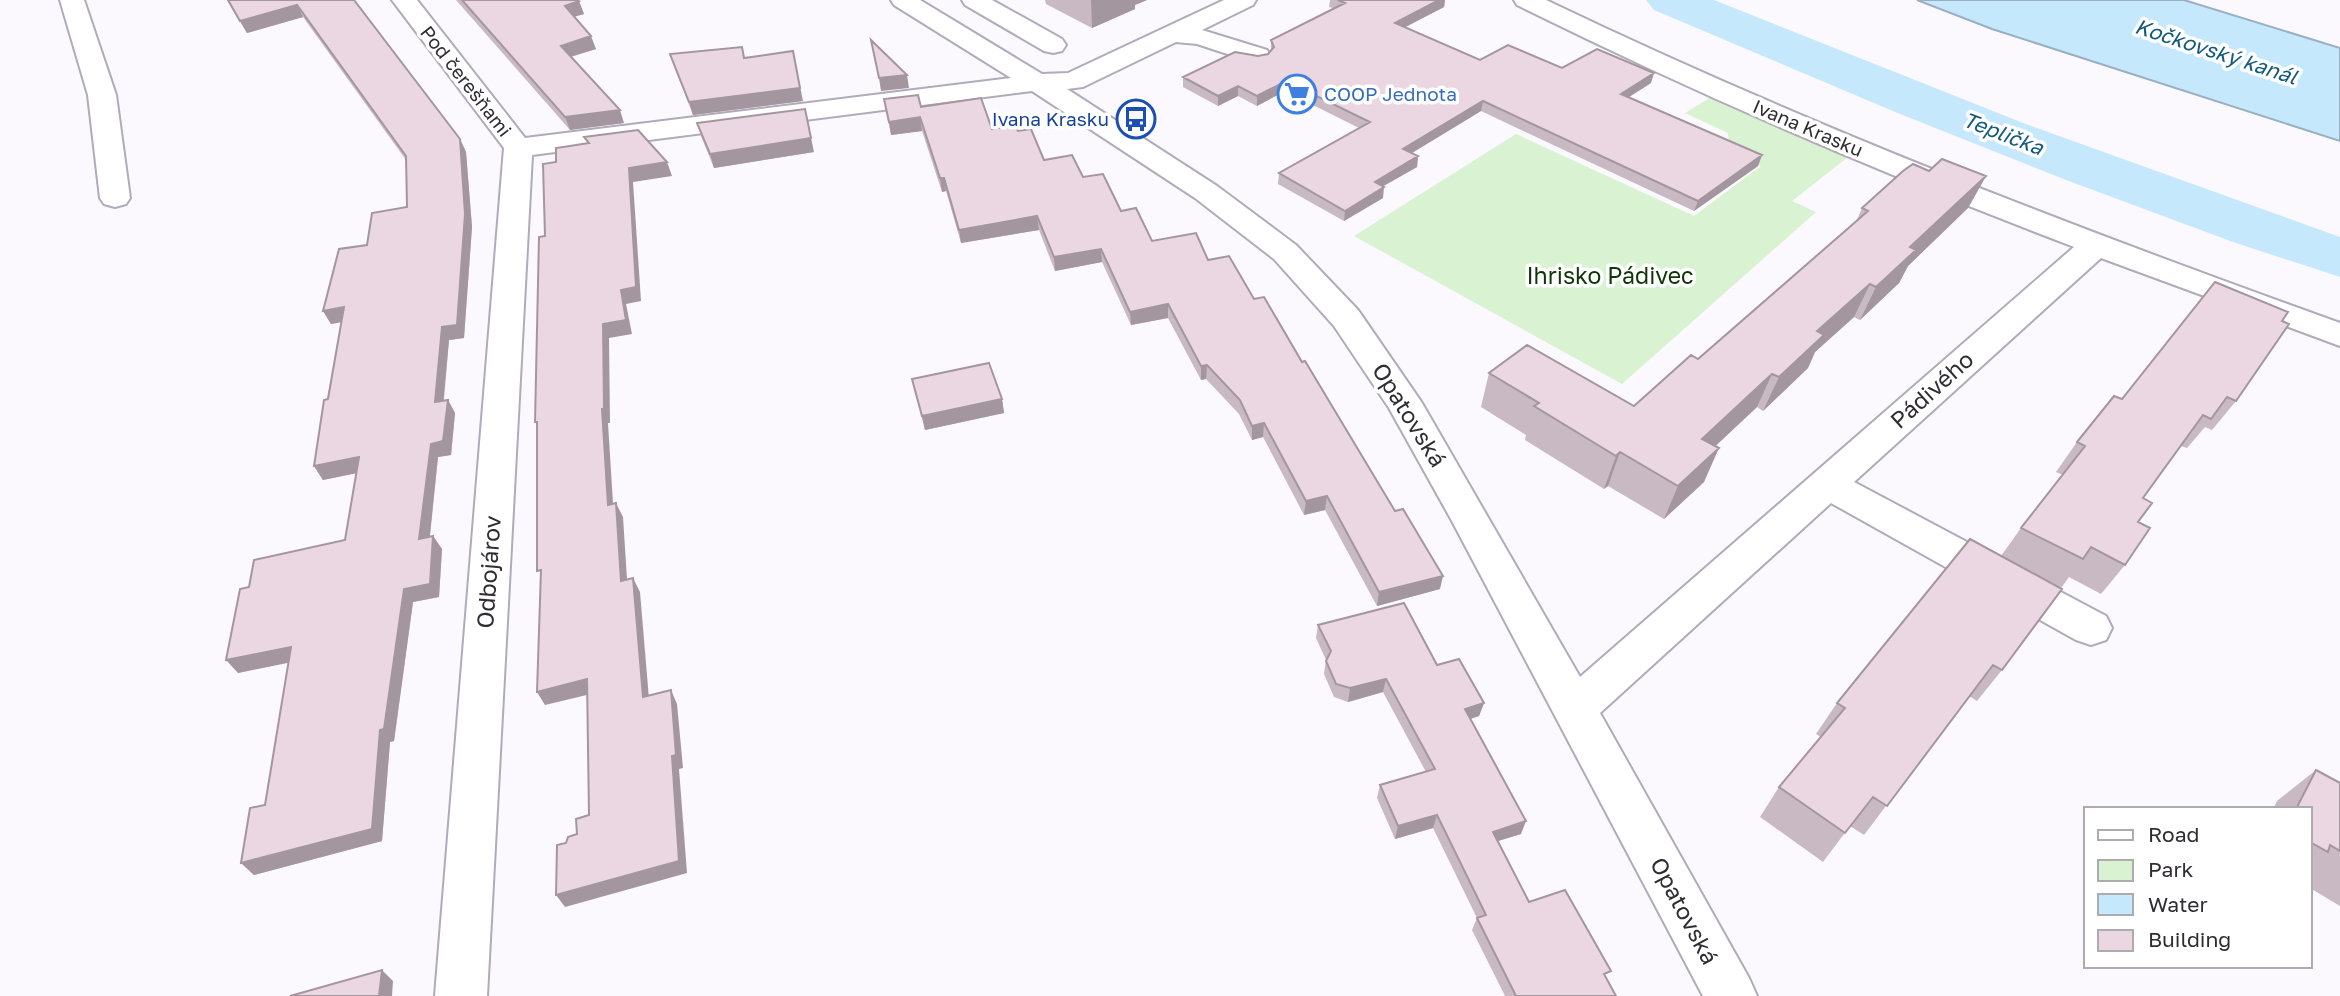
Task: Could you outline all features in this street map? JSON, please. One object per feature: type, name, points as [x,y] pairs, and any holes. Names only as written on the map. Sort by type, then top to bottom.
[{"type":"street","points":[[72,0],[102,95],[115,198]]},
{"type":"street","name":"Pod čerešňami","points":[[404,0],[518,148],[1035,83]]},
{"type":"street","name":"Opatovská","points":[[903,0],[1206,192],[1285,252],[1346,318],[1404,402],[1575,708],[1731,996]]},
{"type":"street","points":[[926,14],[958,0]]},
{"type":"street","points":[[974,0],[1053,45]]},
{"type":"street","points":[[1035,83],[1073,81],[1244,0]]},
{"type":"street","name":"Ivana Krasku","points":[[1526,0],[1791,122],[2095,246]]},
{"type":"street","points":[[1173,34],[1200,37],[1258,56]]},
{"type":"street","name":"Odbojárov","points":[[461,996],[518,148]]},
{"type":"street","points":[[2095,246],[2340,335]]},
{"type":"street","name":"Pádivého","points":[[1575,708],[2095,246]]},
{"type":"street","points":[[1827,484],[2091,628]]},
{"type":"green space","name":"Ihrisko Pádivec","points":[[1711,97],[1848,157],[1792,201],[1816,212],[1622,384],[1354,236],[1516,134],[1694,216],[1761,166],[1730,151],[1728,133],[1685,113]]},
{"type":"water","name":"Kočkovský kanál","points":[[1917,0],[2184,0],[2340,48],[2340,141],[1992,29]]},
{"type":"building","points":[[228,0],[354,0],[460,139],[465,214],[457,325],[442,327],[435,402],[448,400],[443,441],[431,444],[419,539],[433,536],[430,584],[404,589],[384,729],[380,730],[372,829],[241,863],[250,808],[265,805],[291,647],[226,660],[240,589],[249,587],[254,560],[345,540],[359,457],[314,466],[324,400],[328,399],[344,307],[323,311],[339,249],[367,245],[372,213],[407,207],[406,156],[297,5],[240,21]]},
{"type":"building","points":[[462,0],[578,0],[565,6],[591,36],[561,46],[620,110],[565,117]]},
{"type":"building","points":[[1338,0],[1439,0],[1395,23],[1480,60],[1508,45],[1562,68],[1597,49],[1654,73],[1621,94],[1762,155],[1698,201],[1483,101],[1403,149],[1418,156],[1375,182],[1384,187],[1345,211],[1279,173],[1370,122],[1286,81],[1257,96],[1238,86],[1218,96],[1183,77],[1235,52],[1258,56],[1268,54],[1274,47],[1271,40],[1345,3]]},
{"type":"building","points":[[871,40],[907,75],[879,78]]},
{"type":"building","points":[[742,47],[744,58],[793,51],[800,88],[689,102],[670,54]]},
{"type":"building","points":[[918,95],[921,107],[981,98],[992,129],[1015,125],[1018,131],[1031,129],[1044,160],[1072,155],[1083,177],[1103,174],[1121,211],[1136,208],[1152,241],[1196,233],[1208,260],[1229,256],[1254,299],[1264,297],[1395,511],[1403,509],[1443,576],[1379,592],[1327,496],[1306,501],[1264,423],[1252,426],[1240,400],[1207,365],[1201,366],[1168,304],[1130,312],[1101,249],[1054,257],[1037,216],[959,230],[944,178],[940,178],[920,117],[889,122],[884,99]]},
{"type":"building","points":[[805,109],[811,138],[710,154],[697,123]]},
{"type":"building","points":[[638,130],[667,162],[629,168],[636,287],[621,290],[626,320],[603,324],[602,409],[608,505],[616,503],[621,581],[633,578],[643,697],[671,690],[679,861],[556,895],[557,845],[566,843],[568,837],[577,834],[576,819],[589,815],[587,679],[537,692],[541,570],[537,571],[535,422],[539,237],[545,236],[543,164],[556,162],[556,148],[589,143],[584,137]]},
{"type":"building","points":[[1942,159],[1986,176],[1910,247],[1916,250],[1876,287],[1870,284],[1817,331],[1824,335],[1779,377],[1772,374],[1702,439],[1719,448],[1678,486],[1620,452],[1616,456],[1534,406],[1539,403],[1489,373],[1527,345],[1634,406],[1691,355],[1698,359],[1868,211],[1862,208],[1903,171],[1913,164],[1929,171]]},
{"type":"building","points":[[2215,282],[2288,312],[2282,321],[2289,324],[2236,401],[2227,397],[2211,419],[2203,415],[2143,498],[2152,503],[2138,522],[2150,528],[2125,565],[2091,547],[2083,559],[2021,528],[2085,446],[2077,442],[2114,396],[2122,399]]},
{"type":"building","points":[[989,363],[1002,399],[922,416],[912,379]]},
{"type":"building","points":[[1970,539],[2062,589],[2002,670],[1993,665],[1887,806],[1873,797],[1845,833],[1779,787],[1845,708],[1837,703]]},
{"type":"building","points":[[1404,603],[1437,665],[1459,659],[1484,703],[1465,709],[1526,821],[1493,832],[1529,902],[1565,890],[1611,971],[1604,974],[1616,996],[1516,996],[1477,918],[1486,915],[1437,815],[1398,826],[1380,785],[1435,769],[1386,679],[1350,688],[1336,684],[1326,661],[1331,651],[1318,625]]},
{"type":"building","points":[[2316,770],[2340,783],[2340,851],[2330,845],[2328,852],[2312,843],[2312,807],[2297,807]]},
{"type":"building","points":[[382,970],[379,996],[290,996]]},
{"type":"waterway","name":"Teplička","points":[[1671,0],[2003,135],[2340,258]]},
{"type":"place","name":"COOP Jednota","points":[[1297,94]]},
{"type":"place","name":"Ivana Krasku","points":[[1136,119]]}]
